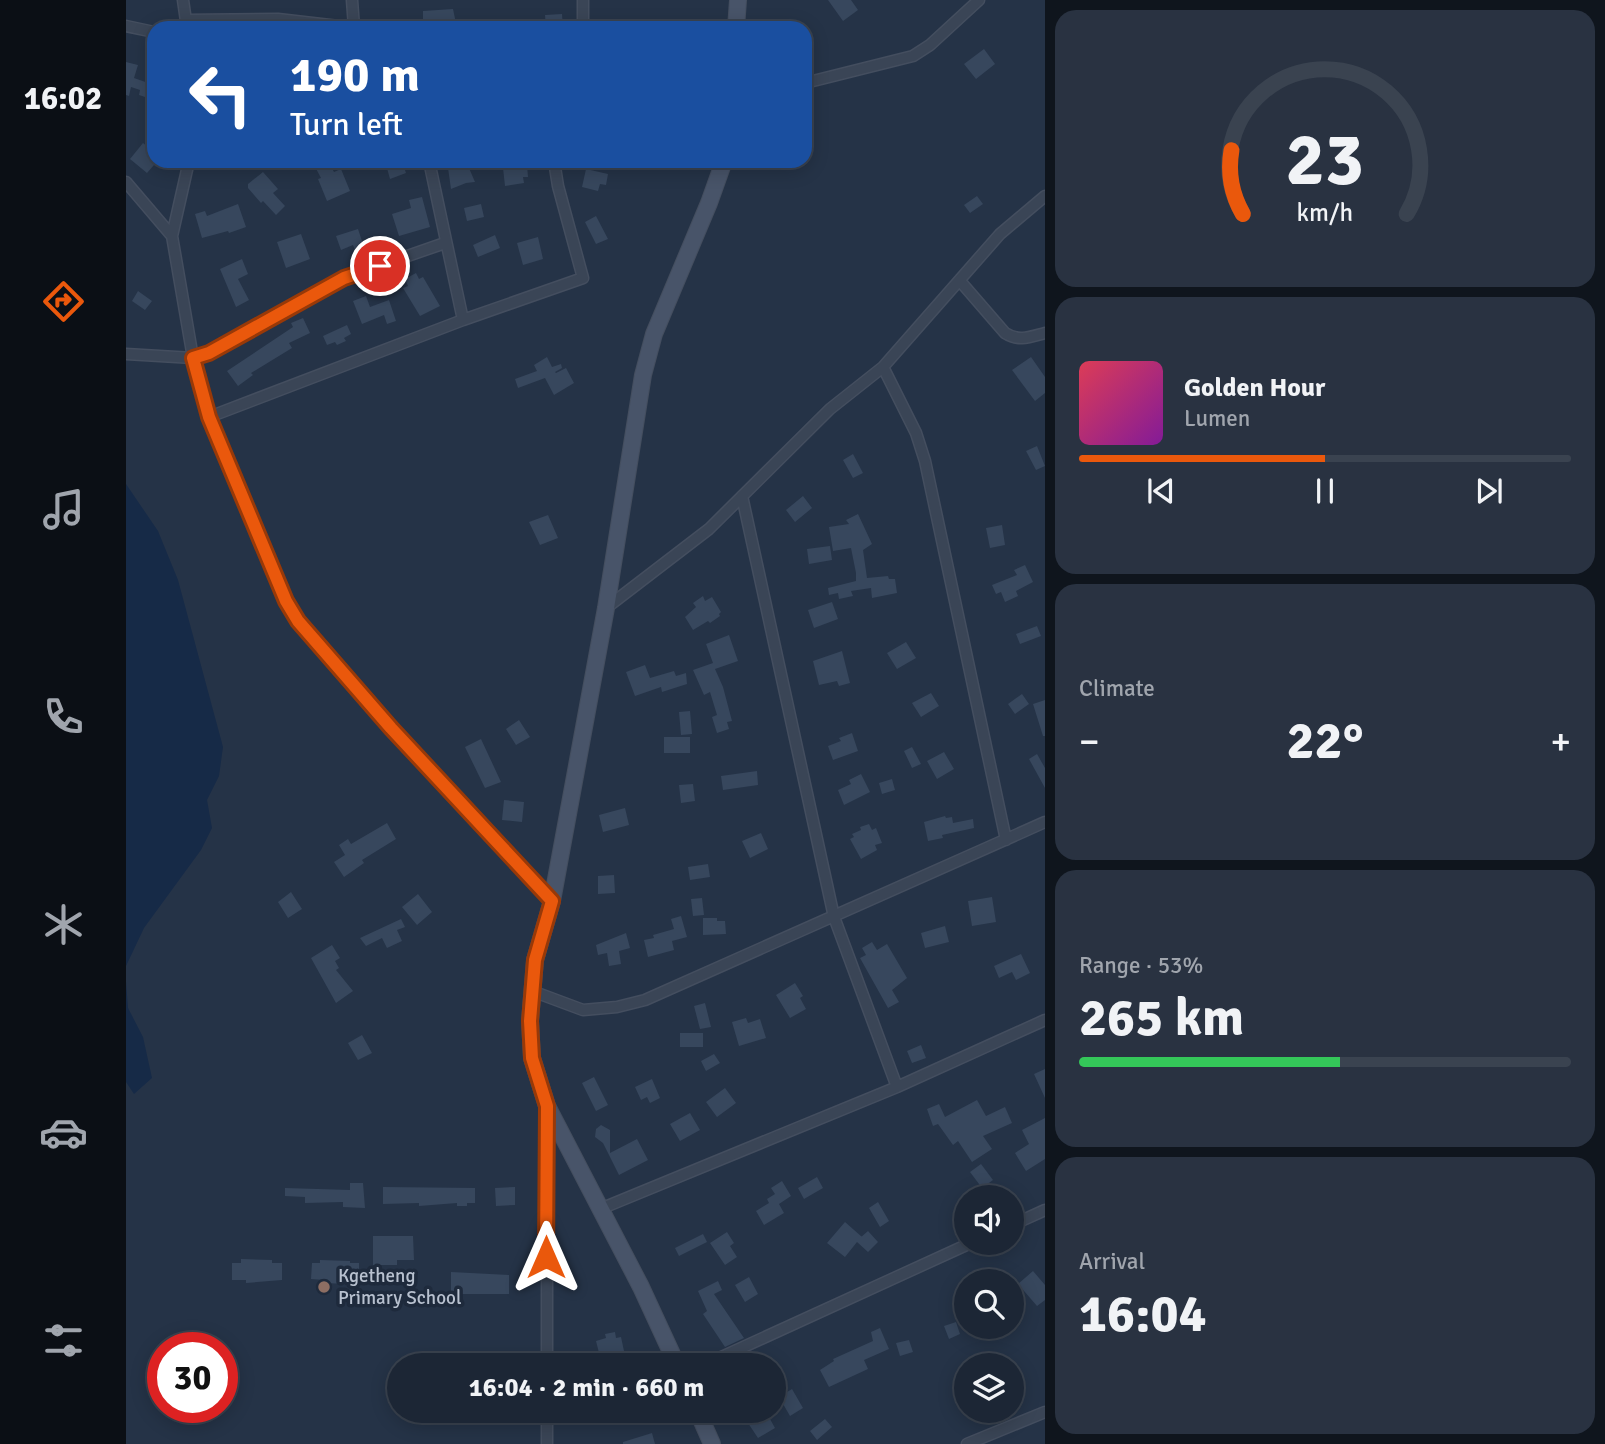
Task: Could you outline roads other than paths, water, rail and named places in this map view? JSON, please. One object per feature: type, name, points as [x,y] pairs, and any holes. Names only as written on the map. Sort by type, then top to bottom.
[{"type":"street","points":[[183,0],[186,21]]},
{"type":"street","points":[[352,0],[354,21]]},
{"type":"street","points":[[583,0],[583,21]]},
{"type":"street","points":[[736,21],[738,0]]},
{"type":"street","points":[[812,81],[913,56],[930,45],[979,0]]},
{"type":"street","points":[[241,21],[297,21]]},
{"type":"street","points":[[126,26],[147,30]]},
{"type":"street","points":[[187,168],[172,236],[193,358],[209,417],[286,601],[298,621],[391,728],[552,901]]},
{"type":"street","points":[[430,168],[463,320]]},
{"type":"street","points":[[209,417],[463,320],[583,278],[555,168]]},
{"type":"street","points":[[672,1353],[642,1287],[547,1106],[532,1058],[530,1021],[535,960],[552,901],[606,608],[643,375],[654,334],[721,168]]},
{"type":"street","points":[[126,182],[172,236]]},
{"type":"street","points":[[606,608],[709,529],[830,409],[883,366],[1000,234],[1045,196]]},
{"type":"street","points":[[126,354],[193,358],[209,353],[344,278],[445,243]]},
{"type":"street","points":[[960,281],[1005,333],[1013,338],[1022,339],[1045,333]]},
{"type":"street","points":[[883,366],[916,433],[925,461],[1006,839]]},
{"type":"street","points":[[742,496],[834,917],[897,1087]]},
{"type":"street","points":[[532,991],[583,1010],[645,1000],[1045,822]]},
{"type":"street","points":[[600,1209],[897,1087],[1045,1020]]},
{"type":"street","points":[[547,1106],[547,1353]]},
{"type":"street","points":[[1024,1220],[1045,1210]]},
{"type":"street","points":[[730,1353],[954,1251]]},
{"type":"street","points":[[967,1444],[1045,1412]]},
{"type":"street","points":[[547,1423],[547,1444]]},
{"type":"street","points":[[703,1423],[712,1444]]},
{"type":"water","points":[[126,484],[158,531],[178,580],[223,747],[219,776],[207,800],[212,828],[201,850],[144,928],[126,966]]},
{"type":"water","points":[[126,982],[128,1008],[143,1037],[152,1078],[134,1094],[126,1082]]},
{"type":"place","name":"Kgetheng Primary School","points":[[324,1287]]}]
